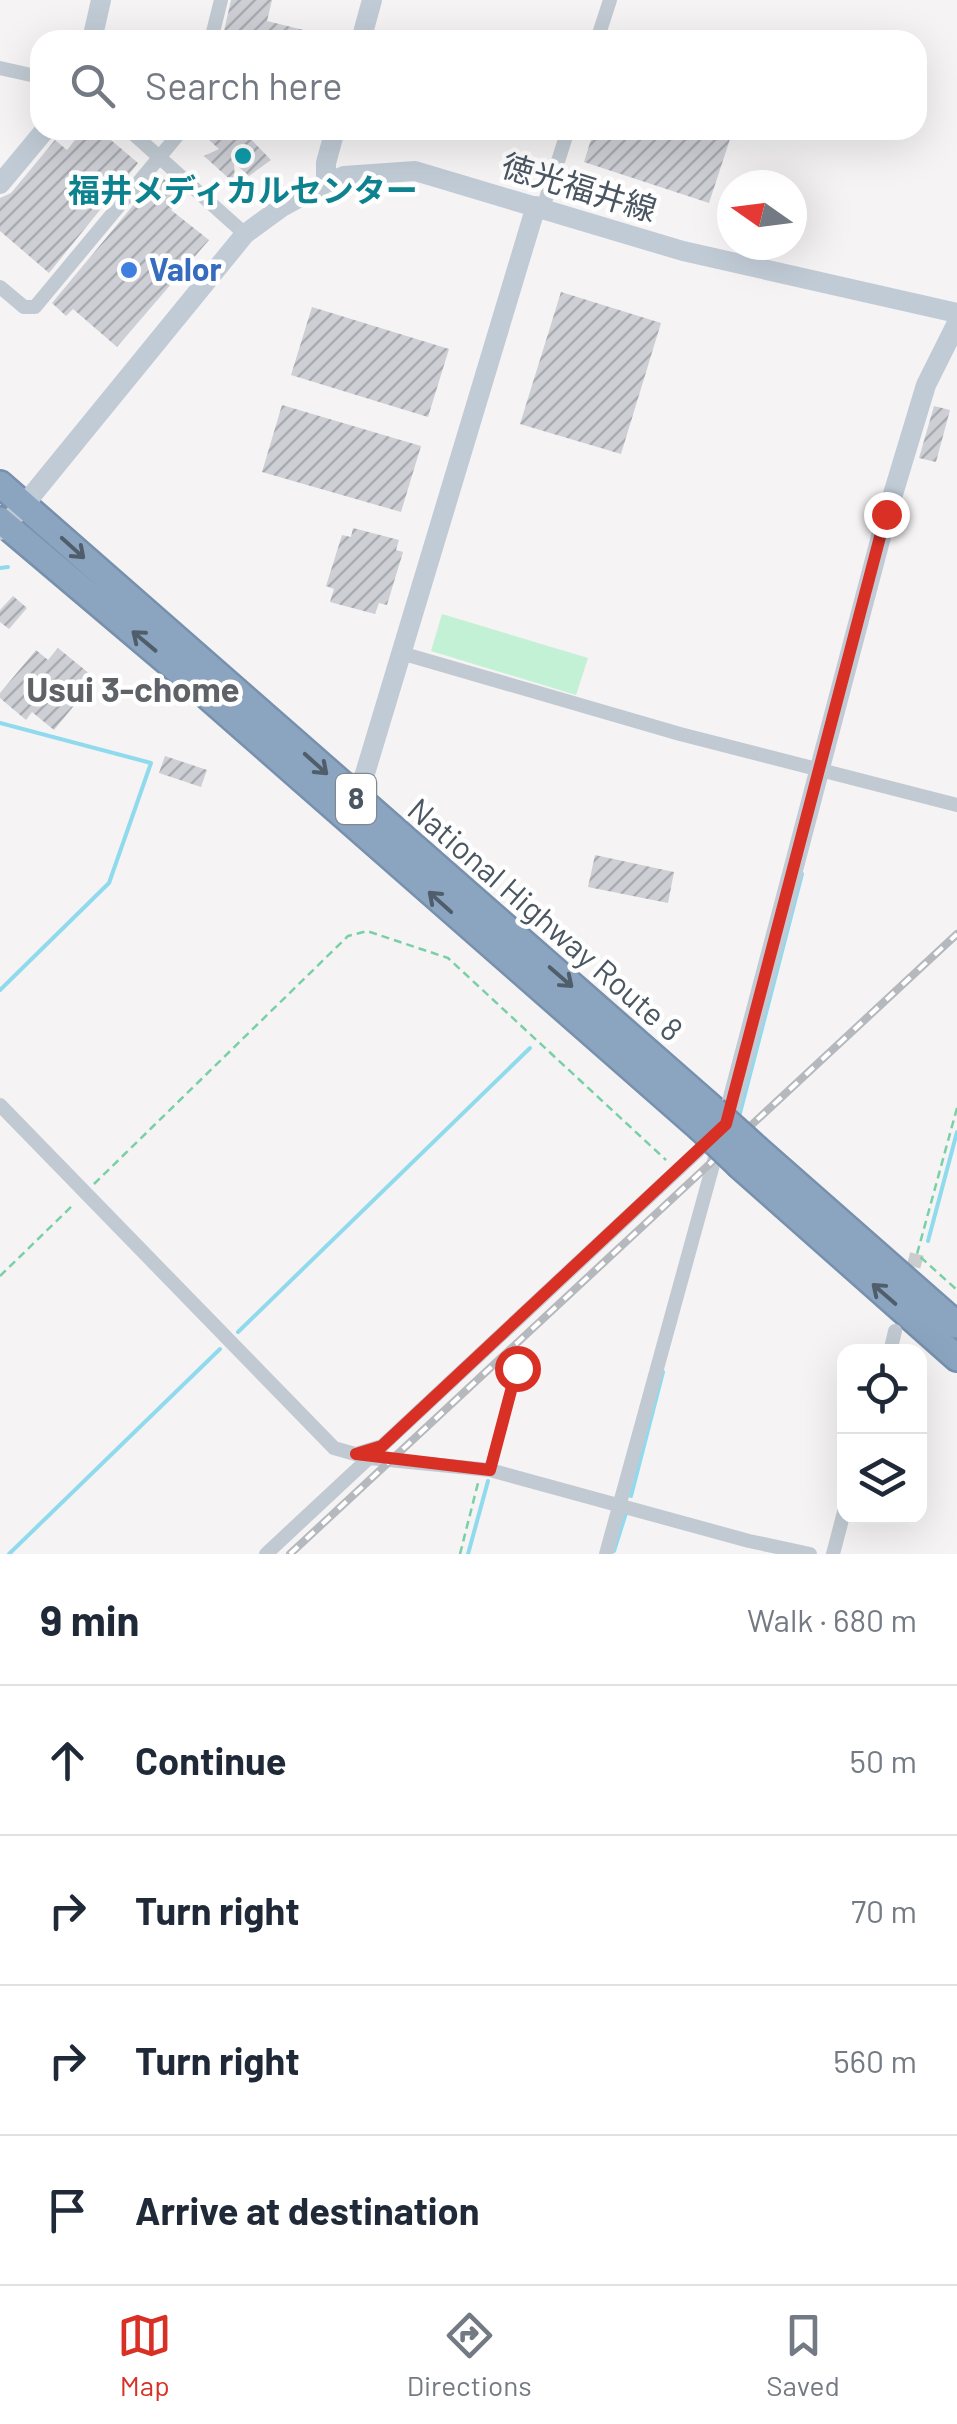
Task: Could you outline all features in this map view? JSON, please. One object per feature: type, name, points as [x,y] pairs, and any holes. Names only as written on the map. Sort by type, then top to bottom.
[{"type":"highway","name":"National Highway Route 8","points":[[0,484],[713,1121],[957,1358]]},
{"type":"highway","name":"National Highway Route 8","points":[[2,525],[713,1121]]},
{"type":"highway","name":"National Highway Route 8","points":[[748,1158],[957,1325]]},
{"type":"street","points":[[94,30],[101,0]]},
{"type":"street","points":[[213,30],[221,0]]},
{"type":"street","points":[[364,30],[372,0]]},
{"type":"street","points":[[600,30],[610,0]]},
{"type":"street","points":[[0,68],[30,75]]},
{"type":"street","points":[[0,184],[37,140]]},
{"type":"street","points":[[140,140],[245,234]]},
{"type":"street","points":[[0,287],[24,308],[35,306],[174,140]]},
{"type":"street","points":[[326,183],[332,140]]},
{"type":"street","points":[[357,800],[540,207],[564,140]]},
{"type":"street","name":"徳光福井線","points":[[2,525],[24,505],[245,234],[282,207],[344,176],[414,172],[683,251],[957,312]]},
{"type":"street","points":[[606,1554],[713,1161],[713,1121],[820,770],[886,514],[926,384],[957,323]]},
{"type":"street","points":[[401,653],[680,734],[957,805]]},
{"type":"street","points":[[0,1104],[334,1448],[362,1456],[486,1470],[748,1542],[810,1554]]},
{"type":"street","points":[[266,1554],[362,1456],[382,1446],[677,1170],[713,1121]]},
{"type":"street","points":[[892,1344],[895,1331]]},
{"type":"street","points":[[833,1554],[841,1524]]},
{"type":"path","points":[[0,1276],[356,932],[366,931],[448,958],[677,1170]]},
{"type":"path","points":[[957,1108],[918,1254],[957,1290]]},
{"type":"path","points":[[460,1554],[517,1368]]},
{"type":"green space","points":[[442,614],[588,658],[576,695],[431,651]]},
{"type":"building","points":[[231,0],[272,0],[267,21],[304,30],[224,30]]},
{"type":"building","points":[[55,140],[67,150],[75,140],[111,140],[138,163],[49,273],[0,231],[0,198],[11,193]]},
{"type":"building","name":"福井メディカルセンター","points":[[209,140],[252,140],[271,160],[249,176],[234,163],[235,184],[204,156],[219,149]]},
{"type":"building","points":[[591,140],[730,140],[709,203],[584,162]]},
{"type":"building","name":"Valor","points":[[155,179],[164,179],[183,196],[171,210],[209,240],[117,347],[73,309],[66,316],[52,303]]},
{"type":"building","points":[[561,292],[661,323],[621,454],[520,424]]},
{"type":"building","points":[[312,307],[449,349],[428,417],[291,375]]},
{"type":"building","points":[[282,405],[421,446],[401,512],[262,472]]},
{"type":"building","points":[[934,406],[950,410],[936,462],[919,458]]},
{"type":"building","points":[[353,528],[399,540],[396,550],[403,552],[387,605],[379,603],[375,614],[330,602],[334,589],[326,586],[342,535],[351,537]]},
{"type":"building","points":[[13,596],[27,608],[9,629],[0,622],[0,610]]},
{"type":"building","points":[[58,648],[96,679],[54,730],[32,712],[26,720],[0,698],[0,693],[36,650],[48,660]]},
{"type":"building","points":[[165,756],[207,770],[201,787],[159,773]]},
{"type":"building","points":[[595,855],[674,872],[668,903],[588,887]]},
{"type":"waterway","points":[[0,568],[8,567]]},
{"type":"waterway","points":[[0,723],[151,763],[109,883],[0,990]]},
{"type":"waterway","points":[[739,1117],[802,874]]},
{"type":"waterway","points":[[238,1332],[530,1048]]},
{"type":"waterway","points":[[928,1241],[957,1132]]},
{"type":"waterway","points":[[9,1554],[220,1349]]},
{"type":"waterway","points":[[631,1496],[663,1372]]},
{"type":"waterway","points":[[468,1554],[488,1481]]},
{"type":"waterway","points":[[614,1551],[626,1513]]},
{"type":"tunnel","points":[[908,1287],[917,1254]]},
{"type":"railway","points":[[290,1554],[957,934]]},
{"type":"place","name":"福井メディカルセンター","points":[[243,156]]},
{"type":"place","name":"Valor","points":[[129,270]]},
{"type":"district","name":"Usui 3-chome","points":[[133,690]]},
{"type":"route","points":[[517,1368],[490,1470],[356,1454],[382,1446],[726,1124],[886,514]]}]
